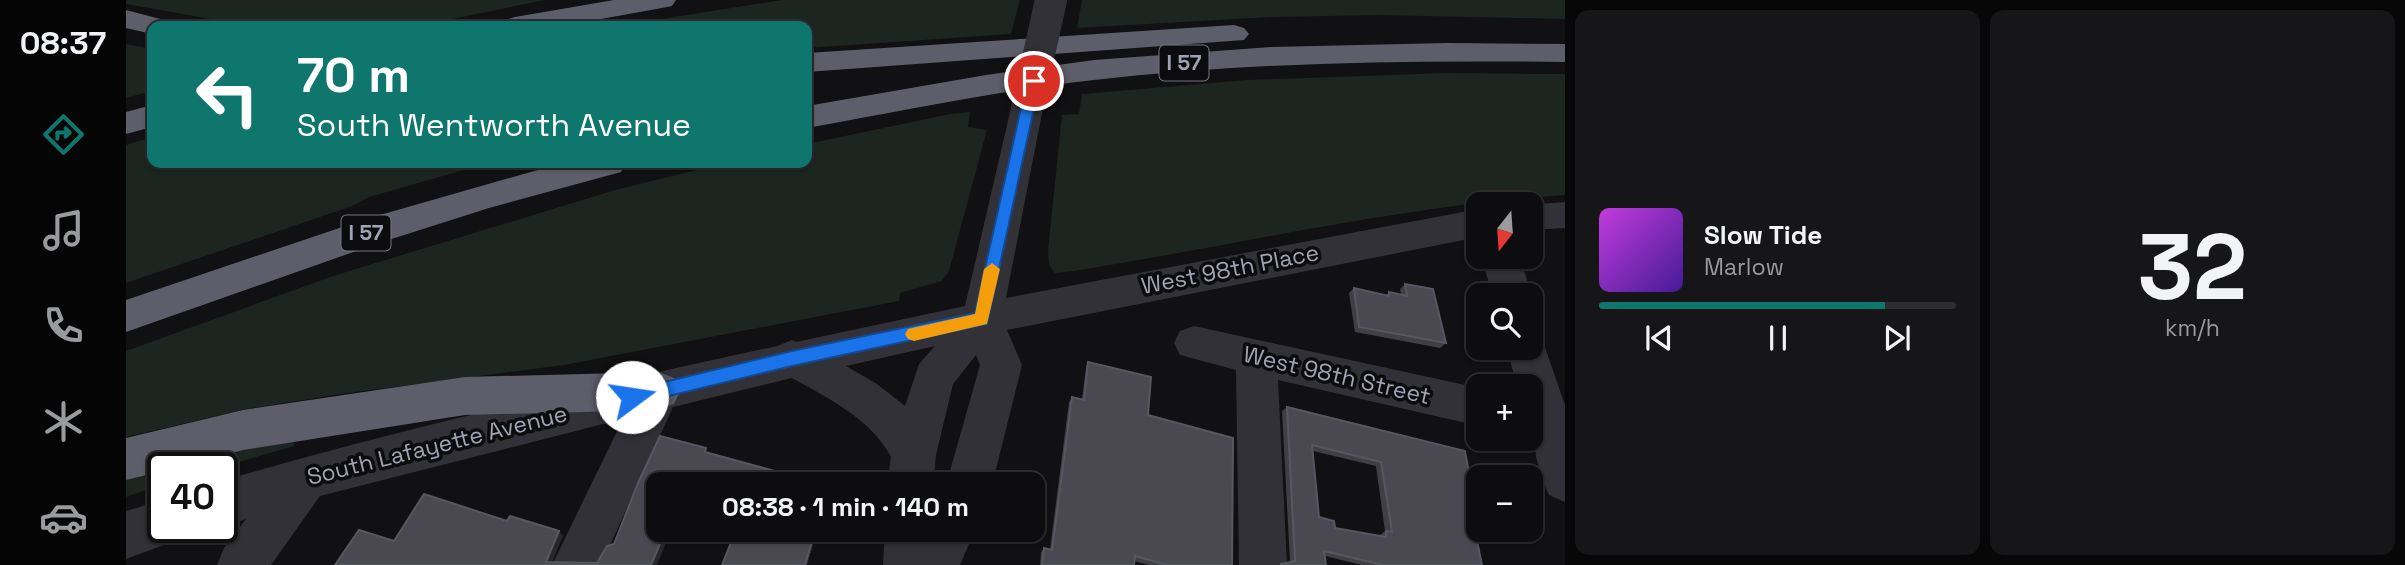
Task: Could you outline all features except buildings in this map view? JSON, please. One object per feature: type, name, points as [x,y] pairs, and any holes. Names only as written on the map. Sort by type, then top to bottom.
[{"type":"highway","points":[[542,21],[662,0]]},
{"type":"highway","points":[[126,19],[147,24]]},
{"type":"highway","points":[[812,63],[1155,37],[1339,29],[1565,34]]},
{"type":"highway","name":"I 57","points":[[812,116],[932,93],[1108,69],[1275,55],[1444,50],[1565,53]]},
{"type":"highway","points":[[126,123],[147,117]]},
{"type":"highway","name":"I 57","points":[[126,316],[313,249],[545,178],[588,168]]},
{"type":"highway","points":[[126,459],[243,430],[465,396],[659,391]]},
{"type":"street","points":[[912,470],[934,377],[982,319],[1051,0]]},
{"type":"street","points":[[1544,216],[1565,215]]},
{"type":"street","name":"West 98th Place","points":[[982,319],[1225,268],[1466,225]]},
{"type":"street","points":[[972,472],[1001,365],[982,319]]},
{"type":"street","name":"South Lafayette Avenue","points":[[238,499],[307,477],[792,358],[982,319]]},
{"type":"street","name":"West 98th Street","points":[[1194,343],[1466,404]]},
{"type":"street","points":[[1256,357],[1263,565]]},
{"type":"street","points":[[792,358],[866,398],[906,436],[912,470]]},
{"type":"street","points":[[1530,360],[1565,480]]},
{"type":"street","points":[[576,565],[659,391]]},
{"type":"street","points":[[241,565],[307,477]]},
{"type":"street","points":[[126,535],[147,528]]},
{"type":"street","points":[[907,565],[908,542]]},
{"type":"street","points":[[936,565],[946,542]]},
{"type":"shaded area","points":[[126,0],[545,0],[442,21],[222,21],[126,4]]},
{"type":"shaded area","points":[[782,0],[1020,0],[1011,34],[812,48],[812,21],[649,21]]},
{"type":"shaded area","points":[[1082,0],[1565,0],[1565,19],[1380,15],[1274,17],[1077,28]]},
{"type":"shaded area","points":[[126,44],[147,48],[147,92],[126,98]]},
{"type":"shaded area","points":[[1445,73],[1565,74],[1565,195],[1544,197],[1544,192],[1466,192],[1466,205],[1055,273],[1049,265],[1048,250],[1062,115],[1079,114],[1082,94],[1247,80]]},
{"type":"shaded area","points":[[970,112],[968,127],[987,130],[949,271],[942,281],[900,293],[899,301],[564,365],[246,409],[126,437],[126,351],[333,276],[615,190],[705,168],[812,168],[812,143]]},
{"type":"shaded area","points":[[147,139],[147,168],[470,168],[369,197],[352,206],[126,283],[126,145]]},
{"type":"shaded area","points":[[294,435],[294,446],[238,462],[238,452],[215,452]]},
{"type":"shaded area","points":[[147,466],[147,490],[126,497],[126,471]]},
{"type":"slow traffic","points":[[914,334],[982,319],[992,269]]},
{"type":"route","points":[[632,397],[792,358],[982,319],[1034,81]]}]
